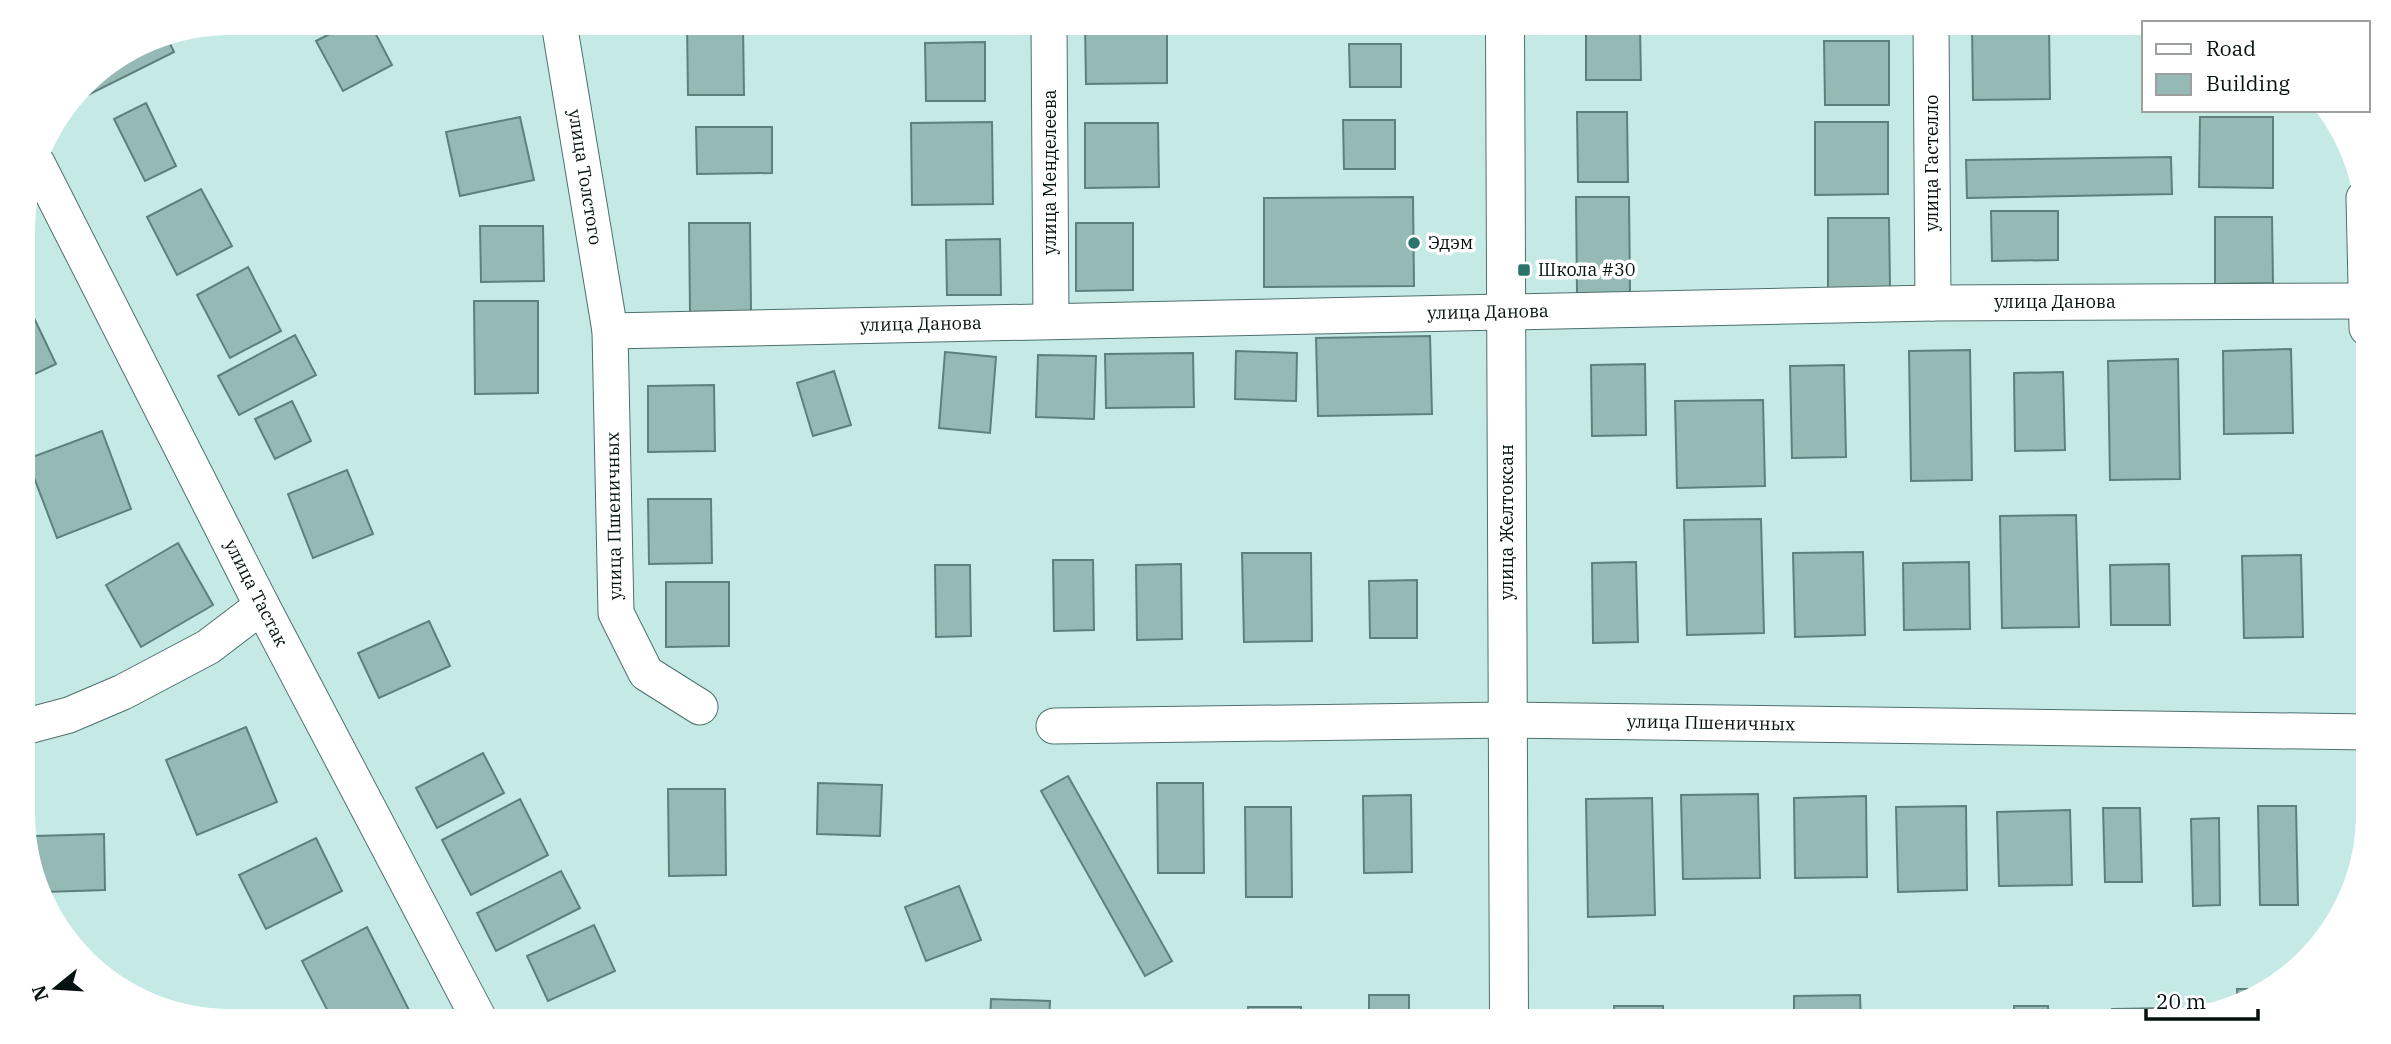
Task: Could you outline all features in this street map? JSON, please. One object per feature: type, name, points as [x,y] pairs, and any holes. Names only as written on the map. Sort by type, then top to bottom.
[{"type":"main road","name":"улица Желтоксан","points":[[1505,35],[1509,1009]]},
{"type":"street","name":"улица Толстого","points":[[561,35],[610,331]]},
{"type":"street","name":"улица Менделеева","points":[[1049,35],[1052,321]]},
{"type":"street","name":"улица Гастелло","points":[[1931,35],[1933,303]]},
{"type":"street","name":"улица Тастак","points":[[43,175],[262,606],[474,1009]]},
{"type":"street","name":"улица Данова","points":[[610,331],[1933,303],[2356,315]]},
{"type":"street","name":"улица Пшеничных","points":[[610,331],[616,613],[646,673],[700,707]]},
{"type":"street","points":[[35,724],[69,715],[123,692],[208,647],[262,606]]},
{"type":"street","name":"улица Пшеничных","points":[[1054,726],[1507,720],[2356,732]]},
{"type":"building","points":[[328,35],[376,35],[392,65],[343,91],[316,41]]},
{"type":"building","points":[[687,35],[743,35],[744,95],[688,95]]},
{"type":"building","points":[[1085,35],[1167,35],[1167,83],[1086,84]]},
{"type":"building","points":[[1586,35],[1640,35],[1641,80],[1586,80]]},
{"type":"building","points":[[1972,35],[2049,35],[2050,99],[1973,100]]},
{"type":"building","points":[[1824,41],[1889,41],[1889,105],[1825,105]]},
{"type":"building","points":[[985,42],[985,101],[926,101],[925,43]]},
{"type":"building","points":[[170,44],[174,52],[90,94],[132,61]]},
{"type":"building","points":[[1349,44],[1401,44],[1401,87],[1350,87]]},
{"type":"building","points":[[146,103],[176,166],[145,181],[114,119]]},
{"type":"building","points":[[1577,112],[1627,112],[1628,182],[1578,182]]},
{"type":"building","points":[[520,117],[534,180],[460,196],[446,132]]},
{"type":"building","points":[[2200,117],[2273,117],[2273,188],[2199,187]]},
{"type":"building","points":[[1343,120],[1395,120],[1395,169],[1344,169]]},
{"type":"building","points":[[992,122],[993,204],[912,205],[911,123]]},
{"type":"building","points":[[1815,122],[1888,122],[1888,194],[1815,195]]},
{"type":"building","points":[[1085,123],[1158,123],[1159,187],[1085,188]]},
{"type":"building","points":[[696,127],[772,127],[772,173],[697,174]]},
{"type":"building","points":[[2171,157],[2172,194],[1967,198],[1966,160]]},
{"type":"building","points":[[201,189],[232,246],[177,275],[147,217]]},
{"type":"building","points":[[1413,197],[1414,286],[1264,287],[1264,198]]},
{"type":"building","points":[[1576,197],[1629,197],[1630,293],[1577,293]]},
{"type":"building","points":[[1991,211],[2058,211],[2058,260],[1992,261]]},
{"type":"building","points":[[2215,217],[2272,217],[2273,283],[2215,284]]},
{"type":"building","points":[[1828,218],[1889,218],[1890,288],[1828,289]]},
{"type":"building","points":[[689,223],[750,223],[751,311],[690,312]]},
{"type":"building","points":[[1076,223],[1133,223],[1133,290],[1076,291]]},
{"type":"building","points":[[480,226],[543,226],[544,281],[481,282]]},
{"type":"building","points":[[1000,239],[1001,295],[947,295],[946,240]]},
{"type":"building","points":[[248,267],[281,331],[230,358],[197,295]]},
{"type":"building","points":[[474,301],[538,301],[538,393],[475,394]]},
{"type":"building","points":[[35,320],[56,364],[35,374]]},
{"type":"building","points":[[295,335],[316,375],[239,415],[218,376]]},
{"type":"building","points":[[1430,336],[1432,414],[1318,416],[1316,338]]},
{"type":"building","points":[[2291,349],[2293,433],[2224,434],[2223,351]]},
{"type":"building","points":[[1970,350],[1972,480],[1911,481],[1909,351]]},
{"type":"building","points":[[1236,351],[1297,353],[1296,401],[1235,399]]},
{"type":"building","points":[[945,352],[996,357],[990,433],[939,428]]},
{"type":"building","points":[[1193,353],[1194,407],[1106,408],[1105,354]]},
{"type":"building","points":[[1038,355],[1096,356],[1094,419],[1036,417]]},
{"type":"building","points":[[2178,359],[2180,479],[2110,480],[2108,361]]},
{"type":"building","points":[[1645,364],[1646,435],[1592,436],[1591,365]]},
{"type":"building","points":[[1844,365],[1846,457],[1792,458],[1790,366]]},
{"type":"building","points":[[834,371],[851,425],[813,436],[797,383]]},
{"type":"building","points":[[2063,372],[2065,450],[2015,451],[2014,373]]},
{"type":"building","points":[[714,385],[715,451],[648,452],[648,386]]},
{"type":"building","points":[[1763,400],[1765,486],[1677,488],[1675,401]]},
{"type":"building","points":[[292,401],[311,441],[275,459],[255,419]]},
{"type":"building","points":[[102,431],[131,509],[57,538],[35,480],[35,456]]},
{"type":"building","points":[[347,470],[373,534],[313,558],[288,494]]},
{"type":"building","points":[[648,499],[711,499],[712,563],[649,564]]},
{"type":"building","points":[[2076,515],[2079,627],[2002,628],[2000,516]]},
{"type":"building","points":[[1761,519],[1764,633],[1687,635],[1684,520]]},
{"type":"building","points":[[178,543],[213,605],[141,647],[106,585]]},
{"type":"building","points":[[1863,552],[1865,635],[1795,637],[1793,553]]},
{"type":"building","points":[[1242,553],[1311,553],[1312,641],[1244,642]]},
{"type":"building","points":[[2301,555],[2303,637],[2244,638],[2242,556]]},
{"type":"building","points":[[1053,560],[1093,560],[1094,630],[1054,631]]},
{"type":"building","points":[[1636,562],[1638,642],[1593,643],[1592,563]]},
{"type":"building","points":[[1969,562],[1970,629],[1904,630],[1903,563]]},
{"type":"building","points":[[1181,564],[1182,639],[1137,640],[1136,565]]},
{"type":"building","points":[[2169,564],[2170,625],[2111,625],[2110,565]]},
{"type":"building","points":[[935,565],[970,565],[971,636],[936,637]]},
{"type":"building","points":[[1417,580],[1417,638],[1370,638],[1369,581]]},
{"type":"building","points":[[666,582],[729,582],[729,646],[666,647]]},
{"type":"building","points":[[429,621],[450,666],[379,698],[358,653]]},
{"type":"building","points":[[246,727],[277,802],[197,835],[166,760]]},
{"type":"building","points":[[483,753],[504,793],[437,828],[416,788]]},
{"type":"building","points":[[1068,776],[1172,961],[1145,976],[1041,791]]},
{"type":"building","points":[[818,783],[882,785],[880,836],[817,834]]},
{"type":"building","points":[[1157,783],[1203,783],[1204,873],[1158,873]]},
{"type":"building","points":[[668,789],[725,789],[726,875],[669,876]]},
{"type":"building","points":[[1758,794],[1760,878],[1683,879],[1681,795]]},
{"type":"building","points":[[1411,795],[1412,872],[1364,873],[1363,796]]},
{"type":"building","points":[[1866,796],[1867,877],[1795,878],[1794,798]]},
{"type":"building","points":[[1652,798],[1655,915],[1588,917],[1586,799]]},
{"type":"building","points":[[520,799],[548,855],[471,895],[442,840]]},
{"type":"building","points":[[1966,806],[1967,890],[1898,892],[1896,807]]},
{"type":"building","points":[[2258,806],[2296,806],[2298,905],[2260,905]]},
{"type":"building","points":[[1245,807],[1291,807],[1292,897],[1246,897]]},
{"type":"building","points":[[2103,808],[2140,808],[2142,882],[2105,882]]},
{"type":"building","points":[[2070,810],[2072,885],[1999,886],[1997,812]]},
{"type":"building","points":[[2219,818],[2220,905],[2193,906],[2191,819]]},
{"type":"building","points":[[104,834],[105,890],[51,892],[42,865],[37,836]]},
{"type":"building","points":[[316,838],[342,891],[266,929],[239,875]]},
{"type":"building","points":[[561,871],[580,908],[496,951],[477,913]]},
{"type":"building","points":[[959,886],[981,940],[926,961],[905,907]]},
{"type":"building","points":[[594,925],[615,971],[548,1001],[527,956]]},
{"type":"building","points":[[367,927],[408,1009],[327,1009],[302,961]]},
{"type":"building","points":[[1369,995],[1409,995],[1409,1009],[1369,1009]]},
{"type":"building","points":[[1860,995],[1861,1009],[1794,1009],[1794,996]]},
{"type":"building","points":[[991,999],[1050,1001],[1050,1009],[991,1009]]},
{"type":"building","points":[[1614,1006],[1663,1006],[1663,1009],[1614,1009]]},
{"type":"building","points":[[2014,1006],[2048,1006],[2048,1009],[2014,1009]]},
{"type":"building","points":[[1248,1007],[1301,1007],[1301,1009]]},
{"type":"place","name":"Эдэм","points":[[1414,243]]},
{"type":"place","name":"Школа #30","points":[[1524,270]]}]
